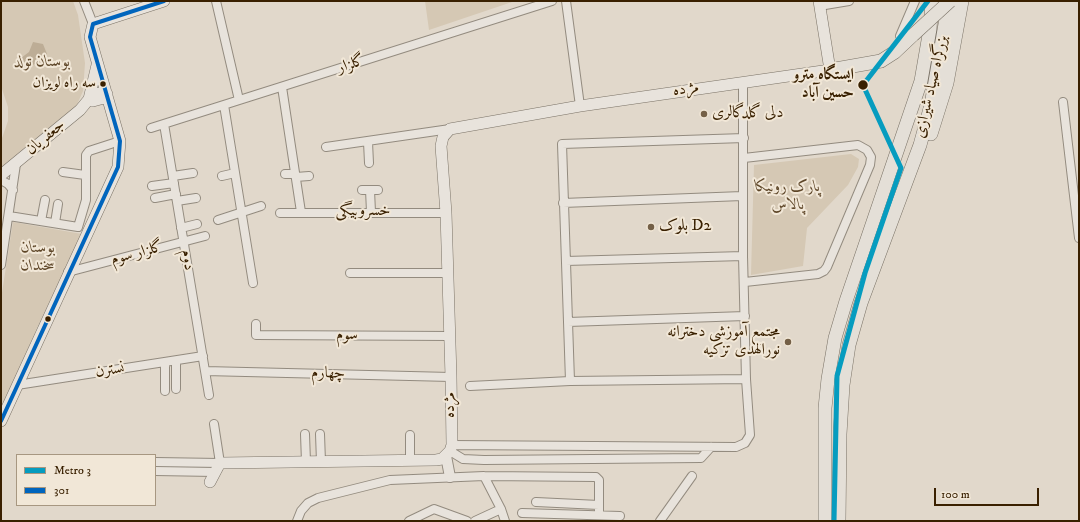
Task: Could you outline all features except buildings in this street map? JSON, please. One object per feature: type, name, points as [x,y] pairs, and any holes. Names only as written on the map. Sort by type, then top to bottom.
[{"type":"main road","points":[[1,421],[68,272],[118,167],[120,141],[90,37],[93,24],[164,1]]},
{"type":"main road","name":"بزرگراه صیاد شیرازی","points":[[825,521],[825,408],[828,378],[835,338],[846,301],[921,81],[930,29],[932,1]]},
{"type":"main road","name":"مژده","points":[[449,450],[451,377],[450,336],[446,213],[441,146],[443,137],[450,129],[580,106],[830,70],[881,61],[895,52],[950,1]]},
{"type":"main road","name":"بزرگراه صیاد شیرازی","points":[[839,521],[840,434],[843,385],[849,345],[861,303],[901,197],[932,105],[950,1]]},
{"type":"main road","points":[[901,197],[926,149],[940,109],[962,1]]},
{"type":"main road","points":[[819,3],[830,70]]},
{"type":"main road","points":[[89,99],[97,65]]},
{"type":"main road","points":[[89,99],[91,96],[103,92],[107,94]]},
{"type":"main road","name":"جعفریان","points":[[1,175],[80,110],[89,99]]},
{"type":"main road","points":[[210,482],[218,468],[306,462],[436,460],[449,450]]},
{"type":"street","points":[[84,1],[93,24]]},
{"type":"street","points":[[216,1],[239,100]]},
{"type":"street","name":"گلزار","points":[[151,128],[552,1]]},
{"type":"street","points":[[566,1],[580,106]]},
{"type":"street","points":[[819,3],[849,1]]},
{"type":"street","points":[[900,36],[915,1]]},
{"type":"street","points":[[449,450],[711,448],[736,447],[745,443],[750,435],[746,379],[745,282],[743,256],[743,82]]},
{"type":"street","points":[[282,86],[301,212]]},
{"type":"street","points":[[1063,102],[1079,238]]},
{"type":"street","points":[[224,105],[253,283]]},
{"type":"street","name":"دوم","points":[[164,124],[209,396]]},
{"type":"street","name":"مژده","points":[[326,147],[450,129]]},
{"type":"street","points":[[570,381],[562,144],[744,138]]},
{"type":"street","points":[[6,219],[41,221],[78,227],[86,200],[86,155],[89,151],[120,141]]},
{"type":"street","points":[[368,142],[369,163]]},
{"type":"street","points":[[744,158],[858,145],[867,150],[871,157],[867,172],[824,271],[818,274],[745,282]]},
{"type":"street","points":[[1,265],[6,219],[13,190],[16,164]]},
{"type":"street","points":[[63,172],[85,175]]},
{"type":"street","points":[[152,186],[193,173]]},
{"type":"street","points":[[222,176],[235,174]]},
{"type":"street","points":[[285,174],[309,176]]},
{"type":"street","points":[[1,180],[8,184],[13,190]]},
{"type":"street","points":[[370,190],[371,212]]},
{"type":"street","points":[[563,203],[742,196]]},
{"type":"street","points":[[156,198],[196,198]]},
{"type":"street","points":[[41,221],[45,200]]},
{"type":"street","points":[[55,223],[58,204]]},
{"type":"street","points":[[218,220],[261,206]]},
{"type":"street","name":"خسروبیگی","points":[[280,213],[446,213]]},
{"type":"street","points":[[182,228],[197,224]]},
{"type":"street","name":"گلزار سوم","points":[[68,272],[205,236]]},
{"type":"street","points":[[566,261],[743,256]]},
{"type":"street","points":[[350,273],[447,273]]},
{"type":"street","points":[[568,322],[745,316]]},
{"type":"street","name":"سوم","points":[[256,324],[256,335],[450,336]]},
{"type":"street","name":"نسترن","points":[[16,385],[203,356]]},
{"type":"street","points":[[176,361],[176,389]]},
{"type":"street","points":[[165,391],[166,362]]},
{"type":"street","name":"چهارم","points":[[205,370],[451,377]]},
{"type":"street","points":[[470,386],[570,381],[746,379]]},
{"type":"street","points":[[214,424],[218,468]]},
{"type":"street","points":[[305,434],[306,462]]},
{"type":"street","points":[[320,434],[321,462]]},
{"type":"street","points":[[410,435],[410,461]]},
{"type":"street","points":[[449,450],[463,459],[484,460],[701,458],[711,448]]},
{"type":"street","points":[[449,450],[450,477]]},
{"type":"street","points":[[156,462],[218,468]]},
{"type":"street","points":[[156,471],[218,468]]},
{"type":"street","points":[[484,476],[501,509],[505,521]]},
{"type":"street","points":[[296,521],[301,510],[308,503],[318,498],[390,480],[484,476],[596,478],[599,480],[599,515]]},
{"type":"street","points":[[660,521],[692,476]]},
{"type":"street","points":[[536,502],[599,505]]},
{"type":"street","points":[[475,521],[501,509]]},
{"type":"street","points":[[409,521],[434,510],[467,521]]},
{"type":"street","points":[[522,513],[620,516]]},
{"type":"green space","name":"بوستان تولد","points":[[1,1],[73,1],[78,15],[85,63],[83,91],[76,107],[1,168],[1,141],[8,121],[8,107],[1,86]]},
{"type":"green space","points":[[425,1],[515,1],[429,30]]},
{"type":"green space","name":"پارک رونیکا پالاس","points":[[851,154],[859,159],[858,167],[848,185],[807,228],[803,266],[751,275],[754,165]]},
{"type":"green space","name":"بوستان سخندان","points":[[13,222],[82,234],[36,330],[1,411],[1,299]]},
{"type":"shaded area","points":[[33,42],[43,44],[47,54],[44,60],[28,67],[17,61],[29,52]]},
{"type":"metro line","name":"3","points":[[834,521],[837,376],[865,273],[901,168],[863,85],[928,1]]},
{"type":"transit line","name":"301","points":[[1,421],[118,167],[120,141],[90,37],[93,24],[164,1]]},
{"type":"place","name":"سه راه لویزان","points":[[103,84]]},
{"type":"place","name":"ایستگاه مترو حسین آباد","points":[[863,85]]},
{"type":"place","name":"دلی گلدگالری","points":[[704,114]]},
{"type":"place","name":"بلوک D2","points":[[651,227]]},
{"type":"place","name":"مجتمع آموزشی دخترانه نورالهدی تزکیه","points":[[788,342]]}]
